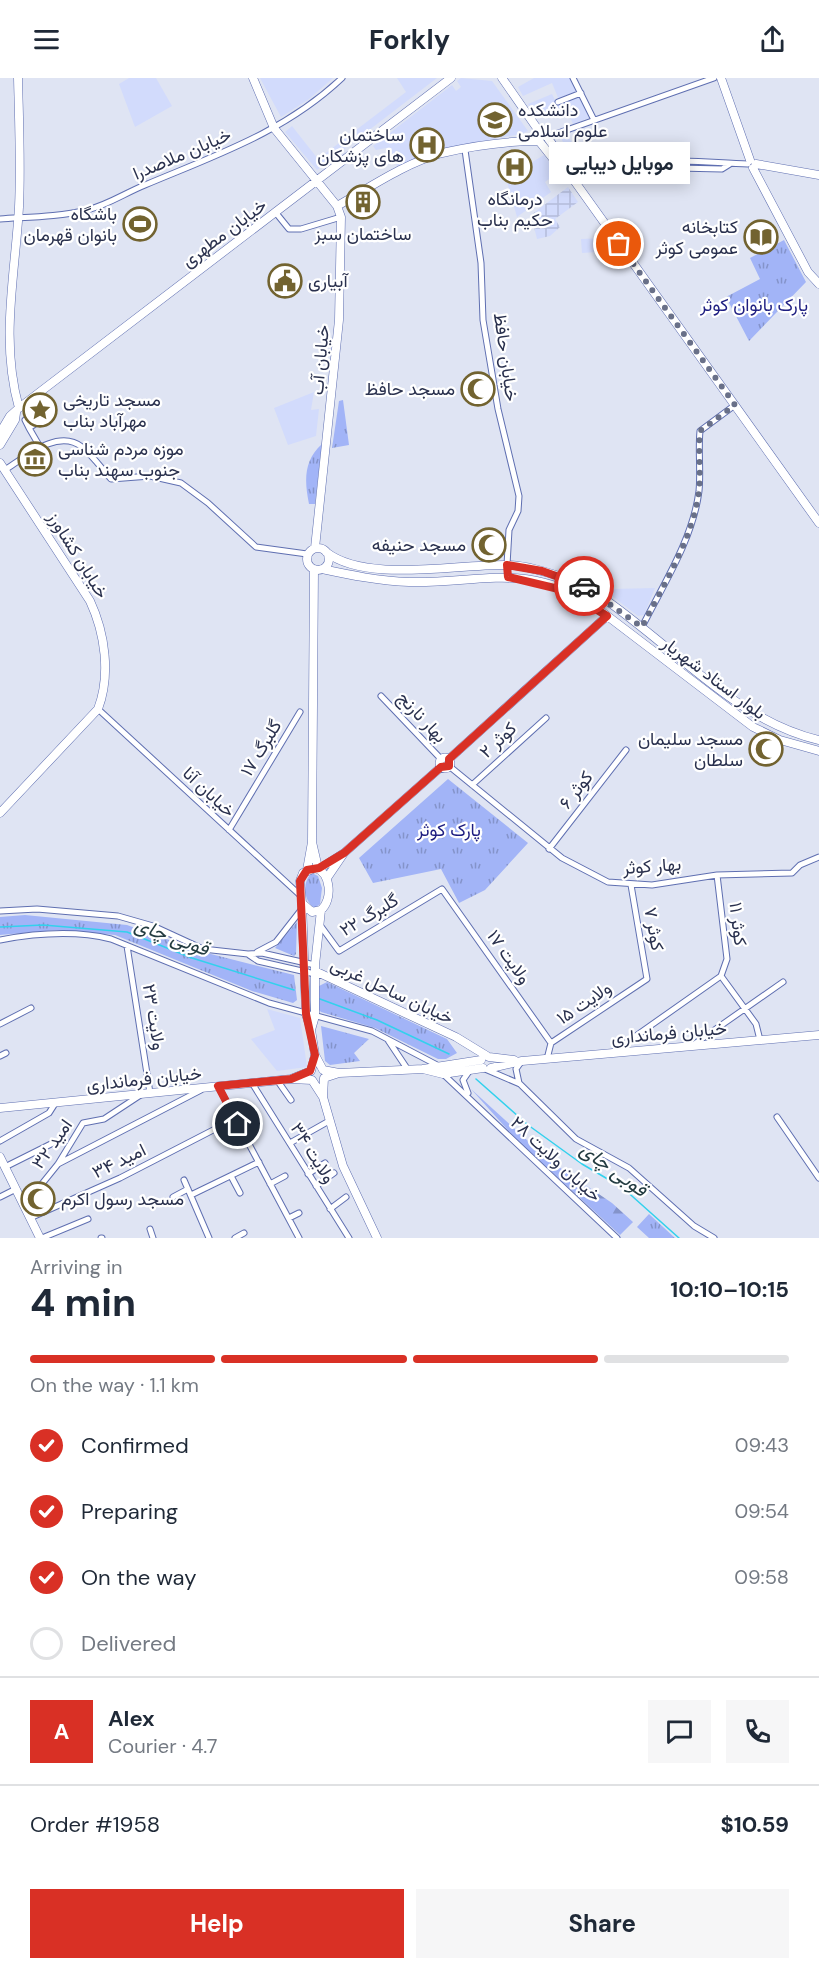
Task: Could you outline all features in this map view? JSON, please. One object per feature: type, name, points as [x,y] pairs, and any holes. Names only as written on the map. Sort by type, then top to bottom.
[{"type":"main road","points":[[18,78],[18,218],[5,339],[9,376],[18,411]]},
{"type":"main road","name":"خیابان آب","points":[[253,78],[274,128],[337,206],[341,217],[339,320],[315,548]]},
{"type":"main road","name":"خیابان مطهری","points":[[0,433],[10,416],[451,78]]},
{"type":"main road","points":[[502,78],[544,138],[562,170],[568,172],[819,523]]},
{"type":"main road","points":[[721,78],[752,164],[808,272],[819,284]]},
{"type":"main road","points":[[337,206],[409,167],[440,154],[544,138]]},
{"type":"main road","points":[[752,164],[819,175]]},
{"type":"main road","name":"خیابان مطهری","points":[[0,445],[18,411]]},
{"type":"main road","name":"خیابان کشاورز","points":[[2,466],[65,560],[100,623],[103,686],[98,709]]},
{"type":"main road","points":[[315,548],[326,552],[328,561],[318,569],[308,565],[308,554],[315,548]]},
{"type":"main road","name":"بلوار استاد شهریار","points":[[326,552],[342,562],[385,568],[507,565],[542,571],[575,582],[605,599],[758,717],[793,734],[819,740]]},
{"type":"main road","points":[[507,565],[508,577]]},
{"type":"main road","points":[[318,569],[312,842],[307,870],[301,877],[306,1014],[315,1055],[324,1074],[322,1098]]},
{"type":"main road","name":"بلوار استاد شهریار","points":[[318,569],[380,580],[411,582],[508,577],[567,591],[607,616],[762,732],[789,743],[819,751]]},
{"type":"main road","points":[[307,870],[318,868],[344,853],[607,616]]},
{"type":"main road","points":[[672,665],[679,656]]},
{"type":"main road","points":[[0,813],[98,709]]},
{"type":"main road","points":[[312,842],[318,868],[327,878]]},
{"type":"main road","points":[[311,1030],[315,1016],[315,970],[321,910],[328,900],[327,878],[344,853]]},
{"type":"main road","points":[[302,903],[312,912],[321,910]]},
{"type":"main road","name":"خیابان ساحل غربی","points":[[315,970],[456,1037],[484,1063]]},
{"type":"main road","name":"خیابان فرمانداری","points":[[441,1070],[484,1063],[819,1035]]},
{"type":"main road","name":"خیابان ساحل غربی","points":[[456,1037],[484,1063]]},
{"type":"main road","points":[[315,1055],[310,1071],[312,1080],[322,1098],[343,1166],[373,1236]]},
{"type":"main road","name":"خیابان فرمانداری","points":[[291,1079],[317,1067],[324,1074],[423,1069],[471,1070],[484,1063]]},
{"type":"main road","name":"خیابان فرمانداری","points":[[0,1108],[278,1080],[318,1082],[324,1074]]},
{"type":"main road","points":[[0,1158],[41,1238]]},
{"type":"street","name":"خیابان ملاصدرا","points":[[0,219],[59,216],[111,203],[143,186],[233,150],[274,128],[312,105],[342,78]]},
{"type":"street","points":[[573,78],[594,120]]},
{"type":"street","points":[[544,138],[714,78]]},
{"type":"street","points":[[558,102],[581,93]]},
{"type":"street","name":"خیابان حافظ","points":[[465,150],[481,263],[483,320],[498,409],[519,496],[518,512],[509,530],[507,565]]},
{"type":"street","points":[[568,172],[588,164],[669,162],[681,168],[722,169],[732,163],[752,164]]},
{"type":"street","points":[[276,213],[290,228],[298,229],[341,217]]},
{"type":"street","points":[[642,627],[685,538],[695,509],[699,490],[700,431],[735,405]]},
{"type":"street","points":[[29,428],[40,447]]},
{"type":"street","points":[[2,466],[40,447],[59,442],[75,443],[82,447],[111,479],[150,476],[186,485],[253,546],[308,554]]},
{"type":"street","name":"بهار نارنج","points":[[381,696],[445,763]]},
{"type":"street","name":"خیابان آنا","points":[[98,709],[229,830],[302,903]]},
{"type":"street","name":"گلبرگ ۱۷","points":[[229,830],[300,712]]},
{"type":"street","name":"کوثر ۲","points":[[472,785],[546,718]]},
{"type":"street","name":"کوثر ۶","points":[[549,849],[626,750]]},
{"type":"street","name":"بهار کوثر","points":[[445,763],[549,849],[599,879],[631,885],[661,884],[717,874],[792,873],[800,865],[819,857]]},
{"type":"street","name":"کوثر ۱۱","points":[[717,874],[727,960],[722,976]]},
{"type":"street","name":"کوثر ۷","points":[[631,885],[647,979]]},
{"type":"street","name":"گلبرگ ۲۲","points":[[320,925],[339,951],[442,889]]},
{"type":"street","name":"ولایت ۱۷","points":[[442,889],[551,1042]]},
{"type":"street","points":[[248,954],[276,942],[302,903]]},
{"type":"street","name":"خیابان ساحل غربی","points":[[0,911],[36,909],[118,916],[153,926],[202,949],[248,954],[262,953],[304,964],[315,970]]},
{"type":"street","name":"خیابان ولایت ۲۸","points":[[0,940],[28,935],[89,933],[263,1001],[372,1031],[441,1070],[617,1238]]},
{"type":"street","name":"ولایت ۲۳","points":[[127,946],[147,1093]]},
{"type":"street","name":"خیابان ساحل غربی","points":[[248,954],[258,961],[303,973],[315,970]]},
{"type":"street","points":[[612,1053],[722,976],[756,1024],[760,1040]]},
{"type":"street","name":"ولایت ۱۵","points":[[547,1059],[551,1042],[647,979]]},
{"type":"street","points":[[691,1046],[783,982]]},
{"type":"street","points":[[0,1024],[31,1008]]},
{"type":"street","points":[[387,1039],[408,1070]]},
{"type":"street","points":[[520,1084],[516,1069],[522,1061]]},
{"type":"street","points":[[484,1063],[520,1084],[576,1139],[630,1168],[694,1226],[714,1238]]},
{"type":"street","name":"خیابان ولایت ۲۸","points":[[471,1070],[465,1075],[463,1085],[474,1102]]},
{"type":"street","points":[[278,1080],[291,1100]]},
{"type":"street","name":"ولایت ۳۴","points":[[252,1083],[349,1238]]},
{"type":"street","points":[[218,1086],[299,1238]]},
{"type":"street","points":[[58,1164],[206,1088]]},
{"type":"street","name":"امید ۳۲","points":[[24,1206],[58,1164],[82,1123],[110,1116],[147,1093]]},
{"type":"street","points":[[0,1141],[49,1113],[56,1102]]},
{"type":"street","points":[[777,1117],[819,1178]]},
{"type":"street","points":[[290,1143],[329,1120]]},
{"type":"street","name":"امید ۳۴","points":[[30,1218],[120,1178],[219,1127]]},
{"type":"street","points":[[5,1167],[52,1143]]},
{"type":"street","points":[[173,1197],[231,1176],[259,1162]]},
{"type":"street","points":[[308,1174],[325,1163]]},
{"type":"street","points":[[316,1186],[334,1173]]},
{"type":"street","points":[[231,1176],[240,1193]]},
{"type":"street","points":[[270,1184],[285,1176]]},
{"type":"street","points":[[184,1180],[209,1238]]},
{"type":"street","points":[[0,1197],[16,1189]]},
{"type":"street","points":[[330,1209],[346,1197]]},
{"type":"street","points":[[289,1218],[299,1213]]},
{"type":"street","points":[[41,1238],[88,1219]]},
{"type":"street","points":[[150,1229],[153,1238]]},
{"type":"street","points":[[235,1238],[244,1233]]},
{"type":"shaded area","points":[[129,78],[156,78],[172,106],[135,127],[119,84]]},
{"type":"shaded area","points":[[260,78],[333,78],[309,99],[281,117]]},
{"type":"shaded area","points":[[397,78],[437,78],[317,170],[285,132],[292,126],[318,159],[406,92]]},
{"type":"shaded area","points":[[461,78],[492,81],[528,131],[435,150],[398,167],[386,148],[376,150],[373,146],[452,85],[456,91],[461,87],[457,81]]},
{"type":"shaded area","points":[[534,78],[570,78],[578,92],[559,100],[552,83],[523,96],[518,87]]},
{"type":"shaded area","points":[[552,94],[557,104],[579,95],[589,118],[573,124],[565,106],[535,117],[528,104]]},
{"type":"shaded area","points":[[565,132],[585,163],[573,168],[560,148],[565,145],[558,134]]},
{"type":"shaded area","points":[[544,155],[557,173],[545,182],[551,192],[517,217],[506,178]]},
{"type":"shaded area","points":[[568,187],[578,202],[555,219],[560,227],[550,236],[537,239],[531,215]]},
{"type":"shaded area","points":[[605,238],[613,251],[582,253],[581,239]]},
{"type":"shaded area","points":[[314,392],[311,410],[319,409],[316,436],[288,445],[274,408]]},
{"type":"shaded area","points":[[655,588],[644,615],[638,616],[608,593],[611,589]]},
{"type":"shaded area","points":[[267,1009],[300,1018],[307,1067],[277,1071],[251,1039],[275,1030]]},
{"type":"green space","name":"پارک بانوان کوثر","points":[[784,240],[806,282],[749,341],[726,297],[760,279],[750,258]]},
{"type":"green space","points":[[343,400],[349,445],[332,448],[339,401]]},
{"type":"green space","points":[[322,444],[315,504],[309,504],[306,487],[307,471],[312,457]]},
{"type":"green space","name":"پارک کوثر","points":[[448,779],[528,843],[485,890],[459,903],[441,869],[373,883],[359,858]]},
{"type":"green space","points":[[312,873],[318,876],[322,888],[320,904],[315,908],[308,901],[305,891],[305,886]]},
{"type":"green space","points":[[25,915],[127,925],[203,952],[294,975],[297,1000],[293,1003],[252,991],[115,935],[57,930],[0,935],[0,917]]},
{"type":"green space","points":[[297,922],[296,954],[294,956],[275,948]]},
{"type":"green space","points":[[327,982],[447,1039],[457,1053],[446,1059],[438,1059],[375,1028],[321,1012],[318,1009],[319,986]]},
{"type":"green space","points":[[321,1026],[369,1039],[354,1053],[360,1061],[330,1065],[325,1061]]},
{"type":"green space","points":[[471,1089],[550,1161],[612,1203],[633,1222],[620,1235],[514,1137]]},
{"type":"green space","points":[[649,1214],[675,1238],[649,1238],[637,1227]]},
{"type":"waterway","name":"قوبی چای","points":[[0,927],[43,925],[127,932],[192,958],[294,990]]},
{"type":"waterway","name":"قوبی چای","points":[[320,999],[377,1020],[449,1054]]},
{"type":"waterway","name":"قوبی چای","points":[[476,1079],[528,1125],[582,1164],[623,1188],[679,1238]]},
{"type":"way so far","points":[[584,586],[642,627],[685,538],[695,509],[699,490],[700,431],[735,405],[619,244]]},
{"type":"place","name":"دانشکده علوم اسلامی","points":[[495,120]]},
{"type":"place","name":"ساختمان های پزشکان","points":[[427,145]]},
{"type":"place","name":"درمانگاه حکیم بناب","points":[[515,167]]},
{"type":"place","name":"ساختمان سبز","points":[[363,202]]},
{"type":"place","name":"باشگاه بانوان قهرمان","points":[[140,224]]},
{"type":"place","name":"کتابخانه عمومی کوثر","points":[[761,237]]},
{"type":"place","name":"موبایل دیبایی","points":[[619,244]]},
{"type":"place","name":"آبیاری","points":[[285,281]]},
{"type":"place","name":"مسجد حافظ","points":[[478,389]]},
{"type":"place","name":"مسجد تاریخی مهرآباد بناب","points":[[40,410]]},
{"type":"place","name":"موزه مردم شناسی جنوب سهند بناب","points":[[35,459]]},
{"type":"place","name":"مسجد حنیفه","points":[[489,545]]},
{"type":"place","name":"مسجد سلیمان سلطان","points":[[766,749]]},
{"type":"place","name":"مسجد رسول اکرم","points":[[38,1199]]},
{"type":"route","points":[[238,1124],[218,1086],[291,1079],[310,1071],[315,1055],[306,1014],[303,973],[300,881],[303,873],[311,868],[319,868],[344,853],[441,767],[449,766],[449,759],[607,616],[593,605],[567,591],[508,577],[507,565],[542,571],[584,586]]}]
